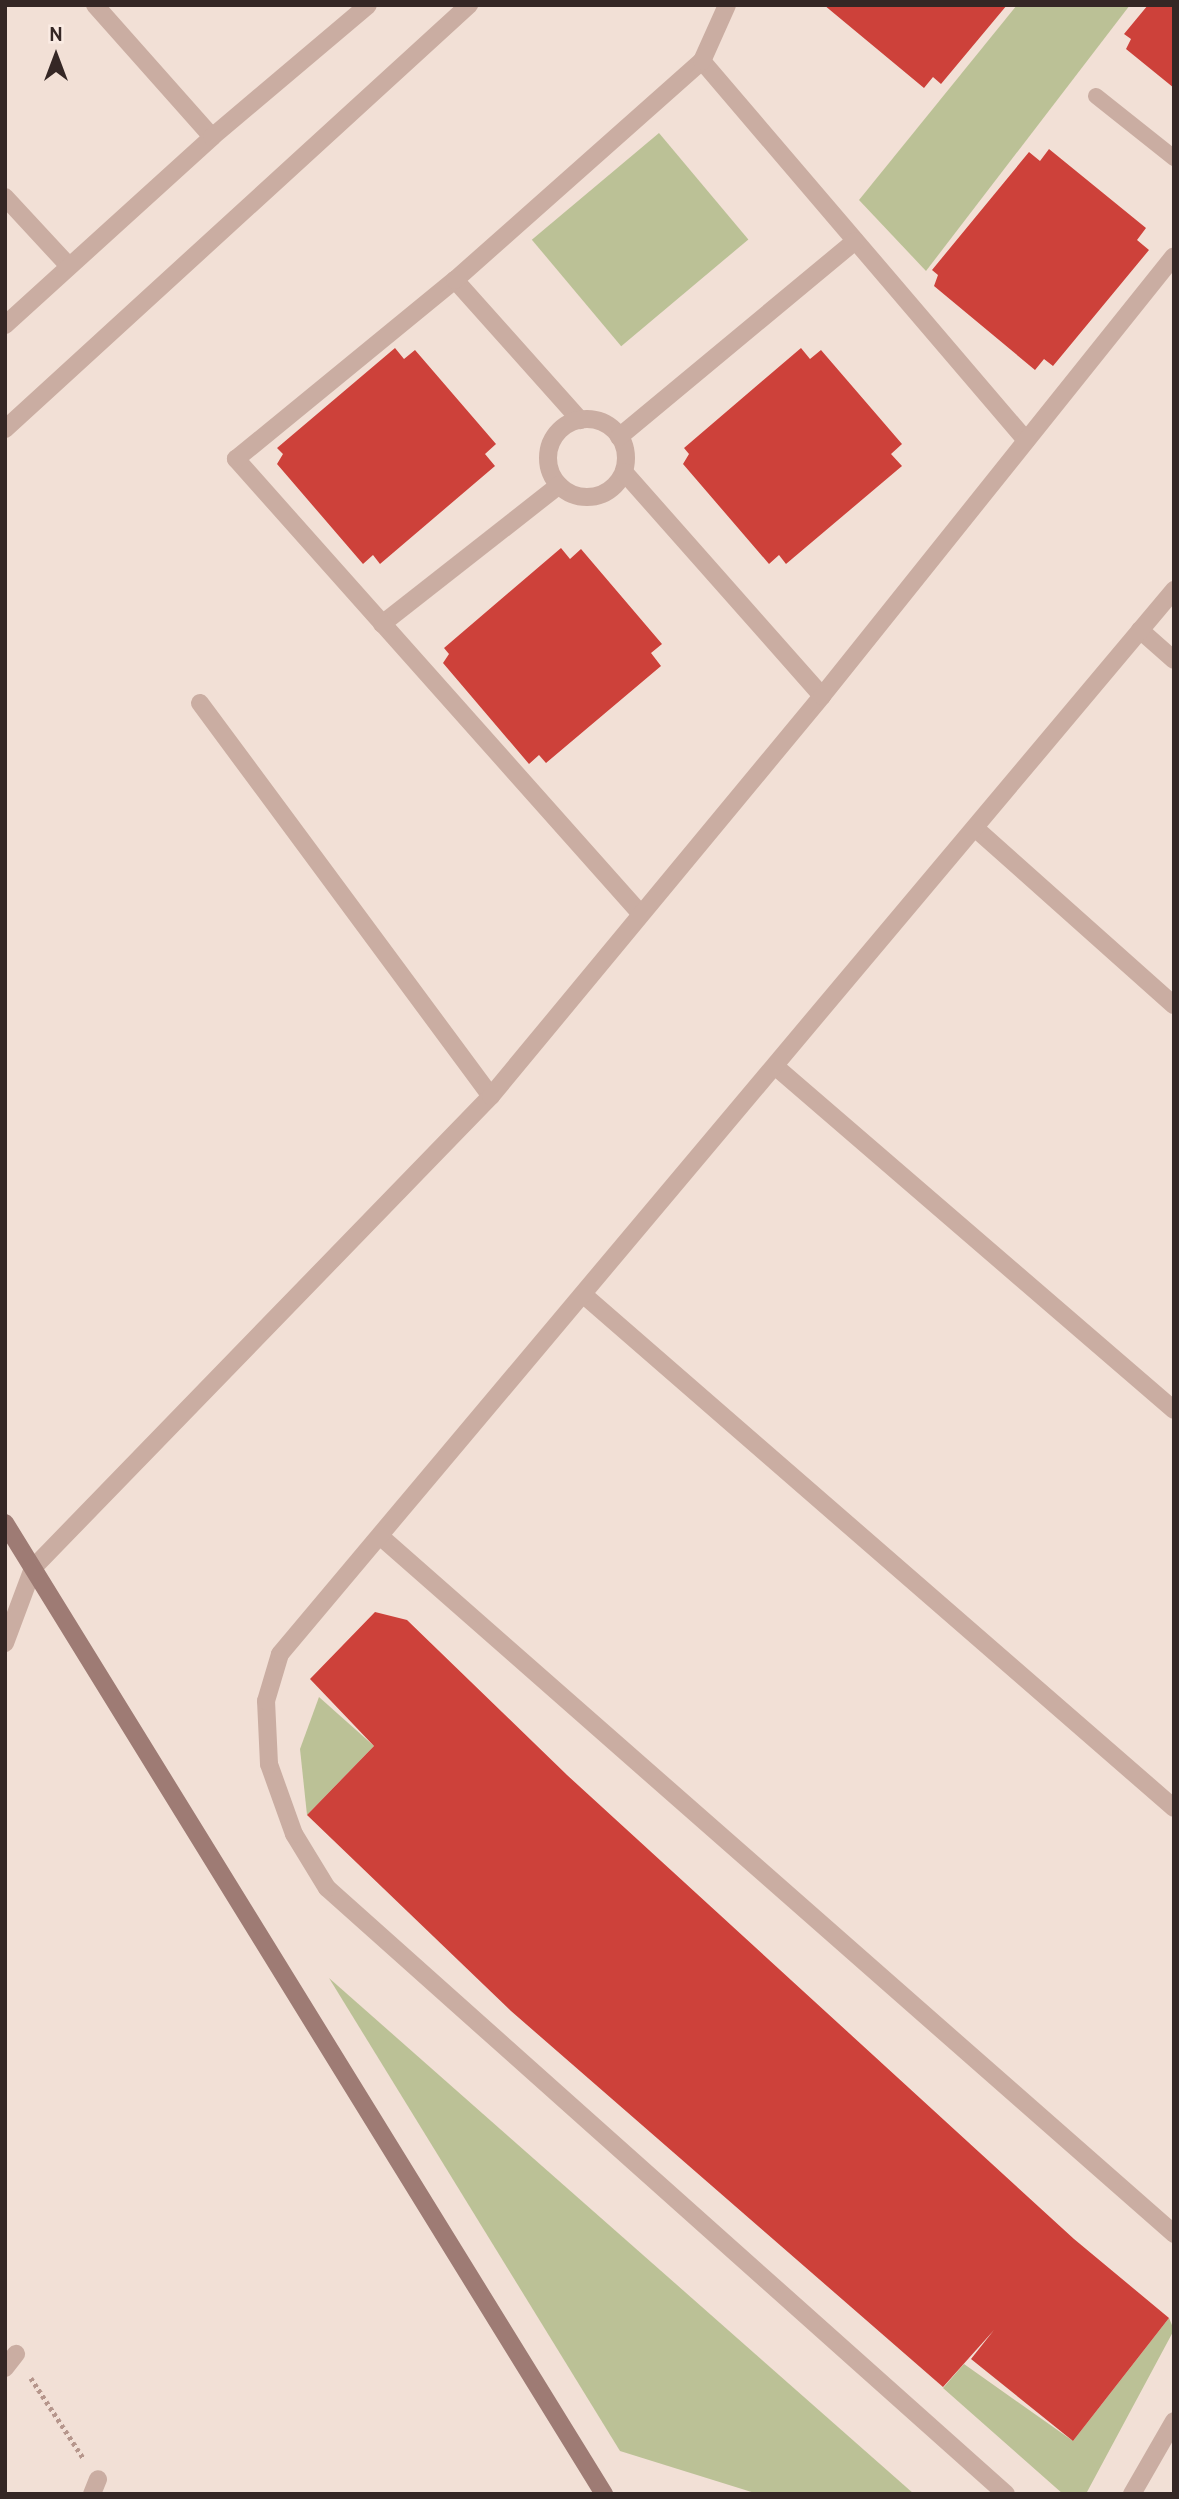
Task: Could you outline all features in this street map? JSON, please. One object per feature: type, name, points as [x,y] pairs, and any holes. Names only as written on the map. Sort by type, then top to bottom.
[{"type":"main road","points":[[5,1523],[604,2494]]},
{"type":"street","points":[[95,5],[212,137]]},
{"type":"street","points":[[5,325],[212,137],[368,5]]},
{"type":"street","points":[[5,429],[468,5]]},
{"type":"street","points":[[640,913],[236,458],[455,280],[702,61],[727,5]]},
{"type":"street","points":[[702,61],[1026,440]]},
{"type":"street","points":[[5,197],[69,267]]},
{"type":"street","points":[[620,437],[855,241]]},
{"type":"street","points":[[5,1643],[33,1568],[491,1096],[822,696],[1174,256]]},
{"type":"street","points":[[455,280],[580,420]]},
{"type":"street","points":[[580,420],[602,422],[620,437],[626,460],[624,472],[607,492],[595,497],[582,497],[559,485],[548,464],[551,441],[559,431],[580,420]]},
{"type":"street","points":[[624,472],[822,696]]},
{"type":"street","points":[[382,624],[559,485]]},
{"type":"street","points":[[1006,2494],[327,1888],[308,1861],[269,1764],[266,1700],[280,1654],[585,1296],[1174,590]]},
{"type":"street","points":[[1140,630],[1174,660]]},
{"type":"street","points":[[200,703],[491,1096]]},
{"type":"street","points":[[975,828],[1174,1005]]},
{"type":"street","points":[[776,1067],[1174,1410]]},
{"type":"street","points":[[585,1296],[1174,1808]]},
{"type":"street","points":[[381,1537],[1174,2234]]},
{"type":"street","points":[[1132,2494],[1174,2421]]},
{"type":"lane","points":[[1096,96],[1174,159]]},
{"type":"path","points":[[11,2361],[95,2486]]},
{"type":"green space","points":[[1017,5],[1130,5],[926,271],[859,200]]},
{"type":"green space","points":[[659,133],[748,239],[621,346],[532,240]]},
{"type":"green space","points":[[319,1697],[374,1746],[307,1815],[300,1749]]},
{"type":"green space","points":[[329,1978],[914,2494],[758,2494],[620,2451]]},
{"type":"green space","points":[[1169,2318],[1174,2330],[1087,2492],[1063,2494],[943,2388],[964,2364],[1073,2441]]},
{"type":"building","points":[[824,5],[1007,5],[941,84],[933,77],[924,88]]},
{"type":"building","points":[[1148,5],[1174,5],[1174,88],[1126,49],[1131,39],[1124,34]]},
{"type":"building","points":[[1049,149],[1146,228],[1137,240],[1149,250],[1053,366],[1044,359],[1035,370],[934,286],[938,275],[932,270],[1029,152],[1040,161]]},
{"type":"building","points":[[395,348],[404,359],[415,350],[496,444],[485,454],[495,466],[380,564],[373,555],[363,564],[277,464],[283,454],[277,448]]},
{"type":"building","points":[[801,348],[810,359],[821,350],[902,444],[891,454],[902,466],[786,564],[779,555],[769,564],[683,464],[689,454],[684,448]]},
{"type":"building","points":[[561,548],[570,559],[581,549],[662,644],[651,653],[661,666],[546,763],[539,755],[529,764],[443,663],[449,654],[444,648]]},
{"type":"building","points":[[375,1612],[407,1620],[567,1775],[1074,2239],[1169,2318],[1073,2441],[971,2359],[994,2330],[943,2387],[511,2011],[307,1815],[374,1746],[310,1679]]}]
